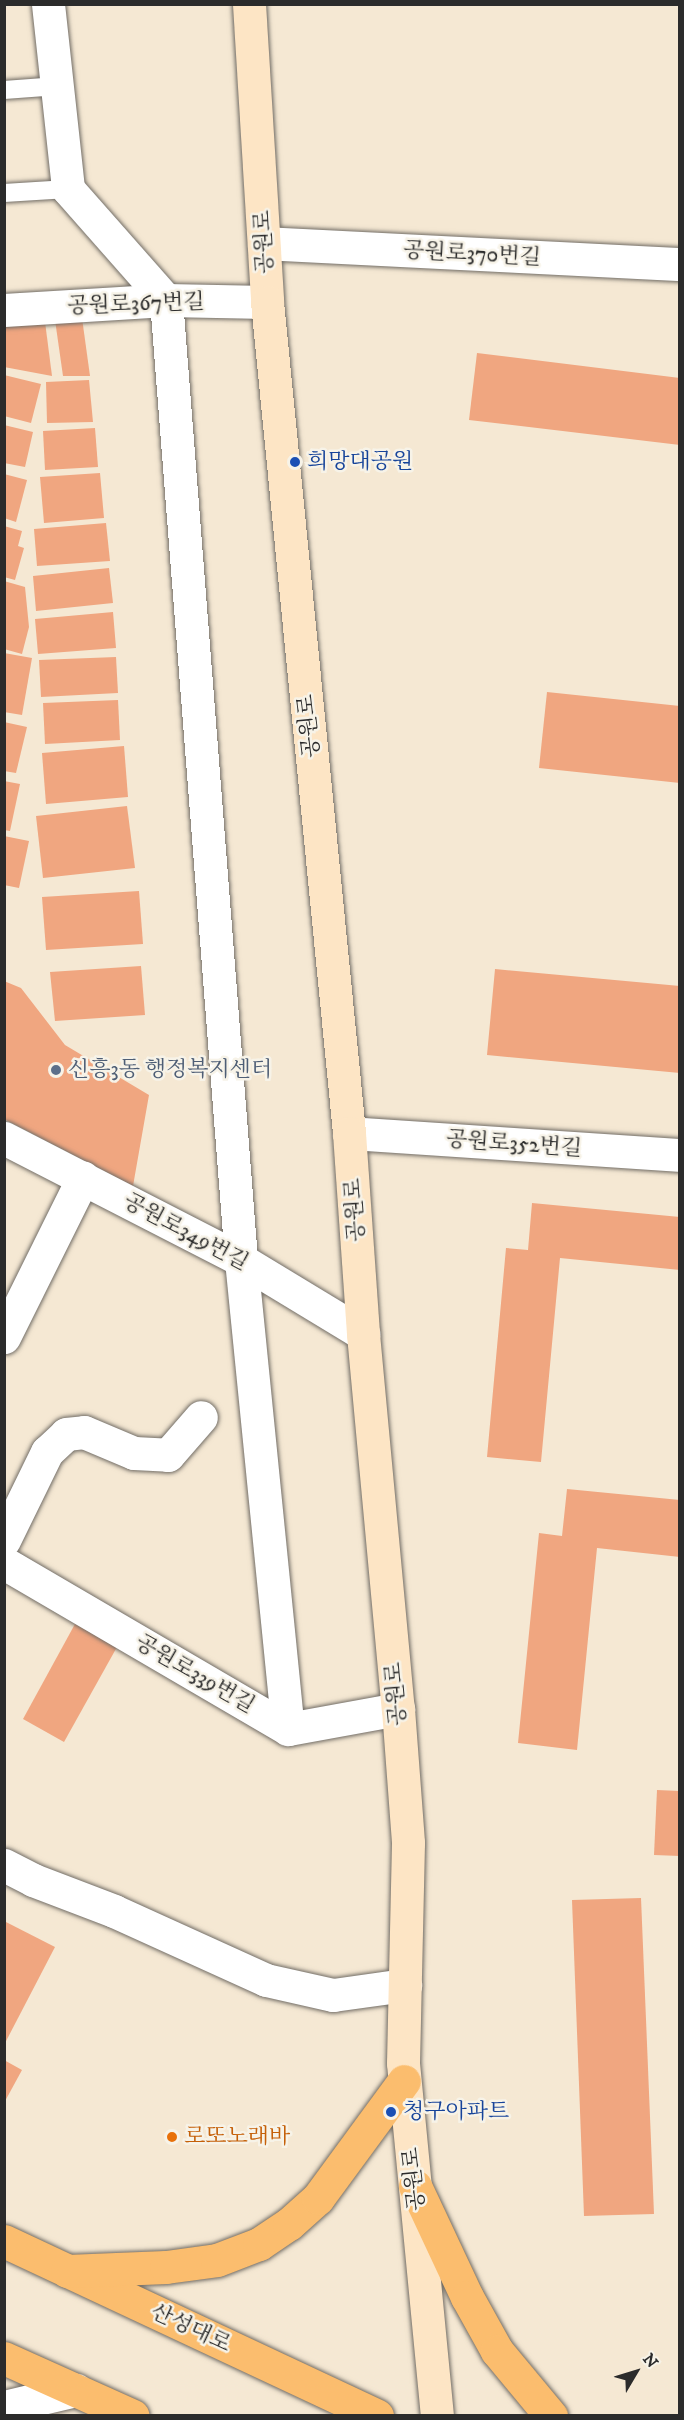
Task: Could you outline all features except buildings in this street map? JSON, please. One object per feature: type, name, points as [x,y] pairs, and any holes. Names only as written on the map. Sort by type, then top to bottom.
[{"type":"main road","name":"공원로","points":[[249,4],[267,302],[349,1133],[363,1334],[398,1709],[408,1843],[404,2080],[437,2415]]},
{"type":"main road","points":[[67,2271],[166,2267],[217,2260],[259,2244],[289,2224],[318,2198],[404,2080]]},
{"type":"main road","points":[[415,2187],[467,2297],[498,2351],[552,2415]]},
{"type":"main road","name":"산성대로","points":[[4,2241],[377,2415]]},
{"type":"main road","points":[[4,2358],[132,2415]]},
{"type":"street","points":[[48,4],[68,189],[166,300],[241,1260],[288,1729],[398,1709]]},
{"type":"street","name":"공원로370번길","points":[[264,243],[680,264]]},
{"type":"street","name":"공원로367번길","points":[[4,310],[166,300],[267,302]]},
{"type":"street","name":"공원로352번길","points":[[349,1133],[680,1155]]},
{"type":"street","name":"공원로349번길","points":[[4,1138],[241,1260],[363,1334]]},
{"type":"street","points":[[4,1337],[82,1178]]},
{"type":"street","points":[[4,1540],[47,1452],[66,1434],[84,1432],[134,1452],[168,1455],[201,1417]]},
{"type":"street","name":"공원로339번길","points":[[4,1563],[288,1729]]},
{"type":"street","points":[[4,1865],[33,1880],[114,1911],[266,1980],[333,1995],[405,1985]]},
{"type":"street","points":[[4,2407],[76,2390]]},
{"type":"lane","points":[[4,90],[58,86]]},
{"type":"lane","points":[[4,193],[68,189]]},
{"type":"place","name":"희망대공원","points":[[295,462]]},
{"type":"place","name":"신흥3동 행정복지센터","points":[[56,1070]]},
{"type":"place","name":"청구아파트","points":[[391,2112]]},
{"type":"place","name":"로또노래바","points":[[172,2137]]}]
